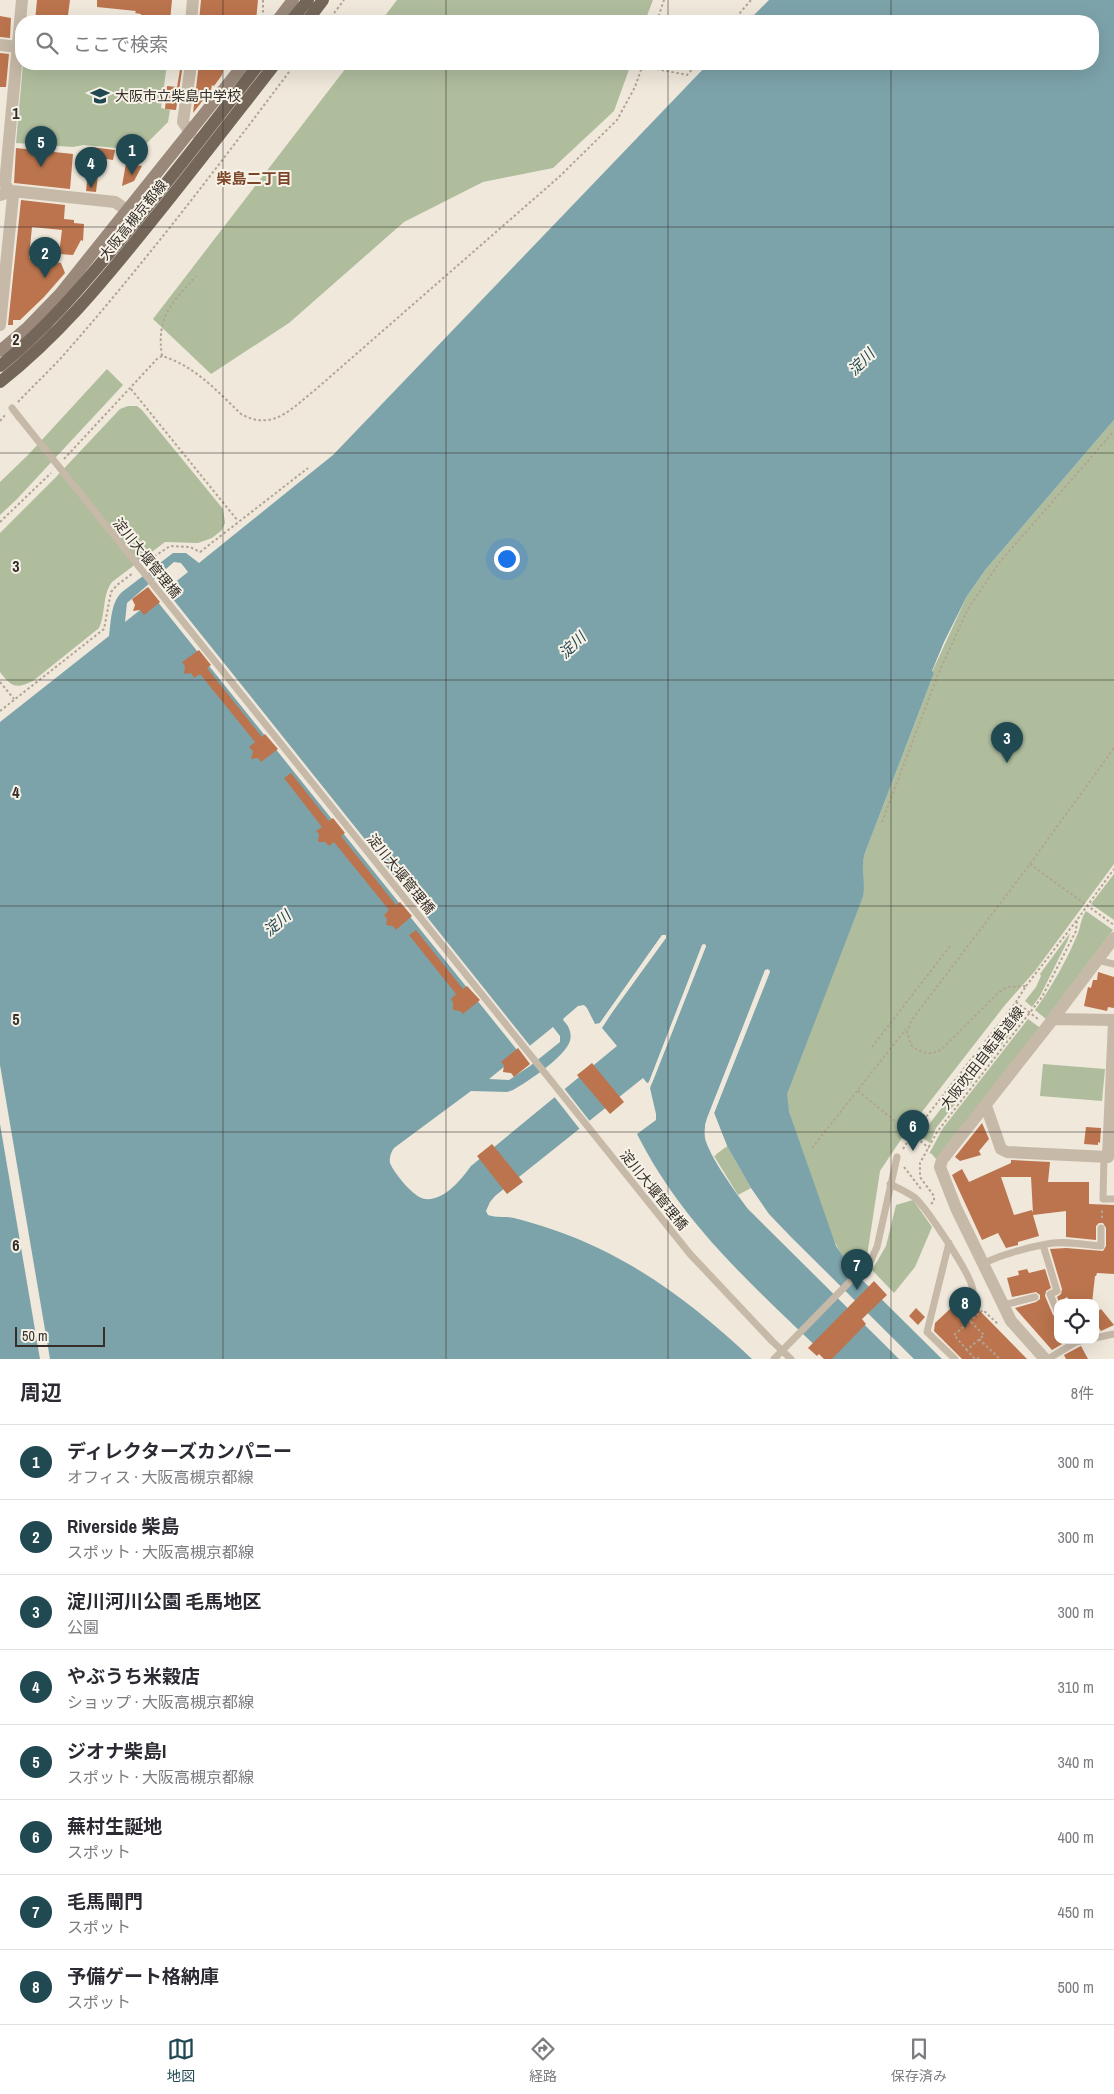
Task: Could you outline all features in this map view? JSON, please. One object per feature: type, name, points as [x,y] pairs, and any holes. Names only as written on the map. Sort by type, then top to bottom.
[{"type":"main road","points":[[296,15],[308,0]]},
{"type":"main road","points":[[312,15],[323,0]]},
{"type":"main road","name":"大阪高槻京都線","points":[[0,366],[35,336],[64,306],[169,180],[254,70]]},
{"type":"main road","name":"大阪高槻京都線","points":[[0,382],[60,330],[105,279],[270,70]]},
{"type":"street","points":[[20,15],[22,0]]},
{"type":"street","points":[[192,15],[193,0]]},
{"type":"street","points":[[282,15],[293,0]]},
{"type":"street","points":[[0,45],[15,47]]},
{"type":"street","points":[[4,193],[6,120],[15,60]]},
{"type":"street","points":[[190,70],[183,122],[191,133]]},
{"type":"street","points":[[1,347],[60,294],[191,133],[239,70]]},
{"type":"street","points":[[4,193],[115,202],[128,211]]},
{"type":"street","points":[[0,325],[3,267],[13,196],[4,193]]},
{"type":"street","points":[[1046,1359],[1011,1320],[956,1208],[940,1167],[942,1160],[986,1106],[1114,938]]},
{"type":"street","points":[[986,1106],[1001,1149],[1007,1152],[1108,1157],[1114,1021],[1050,1023]]},
{"type":"lane","name":"淀川大堰管理橋","points":[[12,408],[690,1254],[791,1359]]},
{"type":"lane","points":[[1096,960],[1114,964]]},
{"type":"lane","points":[[774,1359],[780,1348],[796,1336],[871,1260],[877,1247],[897,1157]]},
{"type":"lane","points":[[1104,1157],[1103,1199],[1114,1199]]},
{"type":"lane","points":[[890,1184],[915,1198],[949,1243],[971,1279],[973,1292]]},
{"type":"lane","points":[[984,1263],[1010,1253],[1046,1244],[1101,1246],[1102,1228]]},
{"type":"lane","points":[[949,1243],[927,1332],[954,1359]]},
{"type":"lane","points":[[1043,1245],[1057,1292],[1050,1294],[1054,1304]]},
{"type":"lane","points":[[1004,1305],[1036,1297]]},
{"type":"lane","points":[[1099,1337],[1114,1334]]},
{"type":"lane","points":[[1046,1359],[1070,1344]]},
{"type":"path","points":[[262,0],[263,15]]},
{"type":"path","points":[[333,15],[344,0]]},
{"type":"path","points":[[659,15],[664,0]]},
{"type":"path","points":[[738,15],[751,0]]},
{"type":"path","points":[[0,421],[59,360],[94,320],[291,70]]},
{"type":"path","points":[[162,356],[184,364],[196,372],[241,414],[249,419],[266,421],[282,416],[316,390],[529,203],[618,120],[635,87],[640,70]]},
{"type":"path","points":[[664,70],[687,75],[692,70]]},
{"type":"path","points":[[162,356],[161,340],[164,316],[196,276]]},
{"type":"path","points":[[61,462],[157,359],[162,356]]},
{"type":"path","points":[[131,389],[239,522]]},
{"type":"path","points":[[882,822],[942,664],[968,609],[999,563],[1114,431]]},
{"type":"path","points":[[0,522],[55,469]]},
{"type":"path","points":[[0,682],[14,700]]},
{"type":"path","points":[[812,1148],[908,1027],[1114,748]]},
{"type":"path","points":[[1030,864],[1114,925]]},
{"type":"path","name":"大阪吹田自転車道線","points":[[897,1157],[912,1134],[1016,1002],[1114,869]]},
{"type":"path","name":"大阪吹田自転車道線","points":[[931,1204],[934,1201],[934,1196],[920,1178],[920,1163],[927,1154],[937,1132],[1042,997],[1076,931],[1077,920]]},
{"type":"path","points":[[872,1047],[950,946]]},
{"type":"path","name":"大阪吹田自転車道線","points":[[908,1027],[908,1041],[915,1049],[924,1054],[936,1053],[998,993],[1007,987],[1026,986]]},
{"type":"path","points":[[1016,1002],[1030,1013],[1050,1023]]},
{"type":"path","points":[[858,1091],[929,1148]]},
{"type":"path","points":[[897,1157],[926,1196]]},
{"type":"path","points":[[1102,1228],[1103,1199]]},
{"type":"path","points":[[952,1310],[967,1325]]},
{"type":"path","points":[[978,1359],[954,1335],[983,1310],[1001,1327]]},
{"type":"path","points":[[967,1350],[984,1335],[971,1322]]},
{"type":"path","points":[[979,1339],[1000,1359]]},
{"type":"green space","points":[[397,0],[653,0],[647,15],[386,15]]},
{"type":"green space","name":"大阪市立柴島中学校","points":[[22,70],[166,70],[161,108],[170,110],[168,122],[142,148],[127,149],[84,145],[73,147],[16,143]]},
{"type":"green space","points":[[344,70],[629,70],[614,111],[553,168],[483,182],[404,222],[289,323],[211,374],[153,319]]},
{"type":"green space","points":[[107,369],[123,385],[0,515],[0,482],[28,455]]},
{"type":"green space","points":[[128,406],[137,406],[142,410],[223,509],[225,523],[222,530],[212,538],[198,543],[165,542],[112,582],[105,599],[103,617],[99,628],[33,681],[18,686],[14,685],[7,681],[0,672],[0,533],[120,409]]},
{"type":"green space","points":[[1114,420],[1114,864],[1035,971],[1005,1005],[904,1135],[880,1171],[867,1256],[853,1271],[832,1237],[789,1111],[786,1100],[788,1086],[863,897],[862,870],[865,853],[934,673],[932,672],[967,596],[986,569]]},
{"type":"green space","points":[[1114,874],[1114,920],[1091,904]]},
{"type":"green space","points":[[1086,911],[1113,930],[1046,1019],[1035,1010],[1064,963]]},
{"type":"green space","points":[[1070,933],[1040,996],[1032,1007],[1025,1001],[1036,987],[1041,976],[1040,974]]},
{"type":"green space","points":[[1017,1010],[1024,1016],[936,1128],[930,1143],[920,1136]]},
{"type":"green space","points":[[1028,1019],[1039,1027],[1039,1030],[936,1159],[931,1153],[929,1154],[943,1128]]},
{"type":"green space","points":[[1043,1064],[1105,1069],[1102,1101],[1040,1096]]},
{"type":"green space","points":[[727,1146],[751,1188],[738,1195],[714,1156]]},
{"type":"green space","points":[[913,1200],[932,1227],[915,1267],[894,1293],[872,1270],[886,1246],[896,1205]]},
{"type":"water","name":"淀川","points":[[769,0],[1114,0],[1114,420],[986,569],[967,596],[944,642],[932,671],[934,673],[865,853],[863,897],[787,1094],[789,1111],[836,1246],[853,1271],[942,1359],[914,1359],[769,1214],[751,1188],[727,1146],[714,1113],[770,970],[765,971],[707,1118],[705,1138],[724,1174],[748,1209],[899,1359],[829,1359],[748,1281],[723,1254],[676,1198],[656,1167],[637,1134],[656,1120],[650,1088],[706,946],[703,944],[649,1082],[647,1083],[643,1078],[495,1196],[486,1211],[488,1215],[511,1217],[551,1229],[607,1252],[659,1283],[683,1300],[730,1338],[752,1359],[0,1359],[0,722],[109,636],[114,606],[122,592],[173,553],[186,553],[199,563],[333,455],[702,70],[1099,70],[1099,15],[754,15]],"holes":[[[174,562],[181,563],[188,572],[125,622],[127,603]],[[662,935],[602,1028],[617,1046],[471,1166],[457,1183],[445,1193],[439,1197],[425,1199],[410,1190],[390,1163],[390,1155],[394,1148],[471,1091],[507,1092],[513,1090],[545,1068],[561,1054],[570,1041],[570,1032],[563,1020],[564,1018],[578,1006],[584,1005],[595,1024],[600,1023]],[[553,1027],[560,1036],[560,1042],[509,1080],[489,1079]]]},
{"type":"pier","points":[[164,588],[531,1047],[521,1055],[153,596]]},
{"type":"pier","points":[[662,935],[666,935],[666,938],[603,1025],[600,1023]]},
{"type":"pier","points":[[705,944],[706,946],[652,1083],[649,1082],[702,945]]},
{"type":"pier","points":[[768,969],[770,972],[714,1113],[727,1146],[725,1148],[712,1114],[707,1126],[707,1135],[716,1155],[714,1156],[706,1141],[705,1125],[765,970]]},
{"type":"pier","points":[[0,1065],[50,1359],[40,1359],[0,1124]]},
{"type":"pier","points":[[563,1087],[592,1124],[582,1132],[553,1095]]},
{"type":"building","points":[[37,0],[70,0],[68,15],[36,15]]},
{"type":"building","points":[[97,0],[172,0],[171,15],[141,15],[135,13],[136,11],[97,7]]},
{"type":"building","points":[[201,0],[258,0],[257,15],[200,15]]},
{"type":"building","points":[[0,16],[11,18],[10,38],[0,37]]},
{"type":"building","points":[[0,53],[9,54],[6,87],[0,87]]},
{"type":"building","points":[[180,70],[182,70],[176,110],[165,109],[167,86],[177,87]]},
{"type":"building","points":[[198,70],[223,70],[222,75],[214,86],[212,85],[211,90],[193,113]]},
{"type":"building","points":[[91,147],[115,150],[113,160],[100,158],[96,192],[86,191]]},
{"type":"building","points":[[16,148],[73,154],[70,189],[14,183]]},
{"type":"building","points":[[126,163],[142,166],[134,181],[122,186]]},
{"type":"building","points":[[21,200],[65,205],[64,219],[84,224],[83,241],[81,240],[73,255],[59,254],[62,230],[32,227],[29,258],[61,263],[65,273],[20,320],[13,320],[13,325],[8,325]]},
{"type":"building","points":[[148,587],[160,602],[144,615],[140,610],[133,611],[135,605],[132,599]]},
{"type":"building","points":[[199,650],[211,665],[207,668],[262,737],[265,734],[278,749],[261,762],[258,758],[251,759],[253,751],[249,747],[255,742],[200,674],[194,678],[191,673],[184,674],[185,666],[182,662]]},
{"type":"building","points":[[291,773],[329,821],[333,818],[345,833],[341,836],[396,905],[400,902],[412,916],[396,930],[393,926],[386,925],[387,919],[384,915],[389,910],[334,842],[329,846],[325,842],[318,842],[319,834],[316,831],[322,827],[284,778]]},
{"type":"building","points":[[416,930],[463,989],[467,986],[480,1000],[463,1014],[460,1011],[453,1010],[451,999],[456,994],[409,935]]},
{"type":"building","points":[[1098,972],[1114,977],[1114,1008],[1108,1007],[1107,1011],[1084,1006],[1088,987],[1091,988],[1093,980],[1097,980]]},
{"type":"building","points":[[518,1048],[530,1064],[514,1077],[511,1073],[503,1072],[504,1065],[501,1062]]},
{"type":"building","points":[[592,1063],[624,1102],[610,1114],[577,1075]]},
{"type":"building","points":[[982,1123],[989,1139],[979,1151],[981,1155],[960,1161],[955,1157]]},
{"type":"building","points":[[1086,1127],[1101,1128],[1100,1143],[1098,1142],[1098,1145],[1084,1144]]},
{"type":"building","points":[[492,1144],[523,1182],[507,1194],[477,1156]]},
{"type":"building","points":[[1011,1160],[1050,1162],[1048,1182],[1089,1182],[1089,1204],[1114,1205],[1114,1274],[1097,1273],[1092,1299],[1068,1299],[1067,1297],[1058,1299],[1057,1297],[1061,1294],[1062,1289],[1050,1249],[1066,1248],[1103,1251],[1106,1246],[1106,1228],[1103,1223],[1099,1223],[1096,1226],[1096,1240],[1066,1237],[1066,1211],[1033,1215],[1039,1236],[1018,1242],[1018,1245],[1006,1248],[998,1233],[982,1240],[952,1175],[962,1169],[969,1182],[1011,1163]],"holes":[[[1001,1177],[1031,1177],[1033,1213],[1032,1210],[1014,1215]]]},
{"type":"building","points":[[1027,1269],[1029,1273],[1045,1269],[1051,1288],[1046,1291],[1045,1296],[1054,1316],[1054,1344],[1062,1344],[1052,1350],[1015,1308],[1040,1299],[1040,1295],[1036,1292],[1012,1297],[1007,1278],[1019,1275],[1018,1271]]},
{"type":"building","points":[[874,1281],[887,1295],[862,1319],[866,1324],[832,1359],[824,1359],[819,1354],[817,1356],[808,1348]]},
{"type":"building","points":[[965,1295],[1027,1359],[962,1359],[934,1331],[935,1323]]},
{"type":"building","points":[[916,1308],[925,1317],[918,1325],[909,1316]]},
{"type":"building","points":[[1101,1309],[1114,1325],[1101,1331],[1099,1328],[1099,1310]]},
{"type":"building","points":[[1081,1346],[1088,1359],[1066,1359],[1064,1355]]},
{"type":"place","name":"大阪市立柴島中学校","points":[[100,96]]},
{"type":"place","name":"ジオナ柴島I","points":[[41,167]]},
{"type":"place","name":"ディレクターズカンパニー","points":[[132,175]]},
{"type":"place","name":"やぶうち米穀店","points":[[91,188]]},
{"type":"place","name":"Riverside 柴島","points":[[45,278]]},
{"type":"place","name":"淀川河川公園 毛馬地区","points":[[1007,763]]},
{"type":"place","name":"蕪村生誕地","points":[[913,1151]]},
{"type":"place","name":"毛馬閘門","points":[[857,1290]]},
{"type":"place","name":"予備ゲート格納庫","points":[[965,1328]]},
{"type":"district","name":"柴島二丁目","points":[[254,178]]}]
